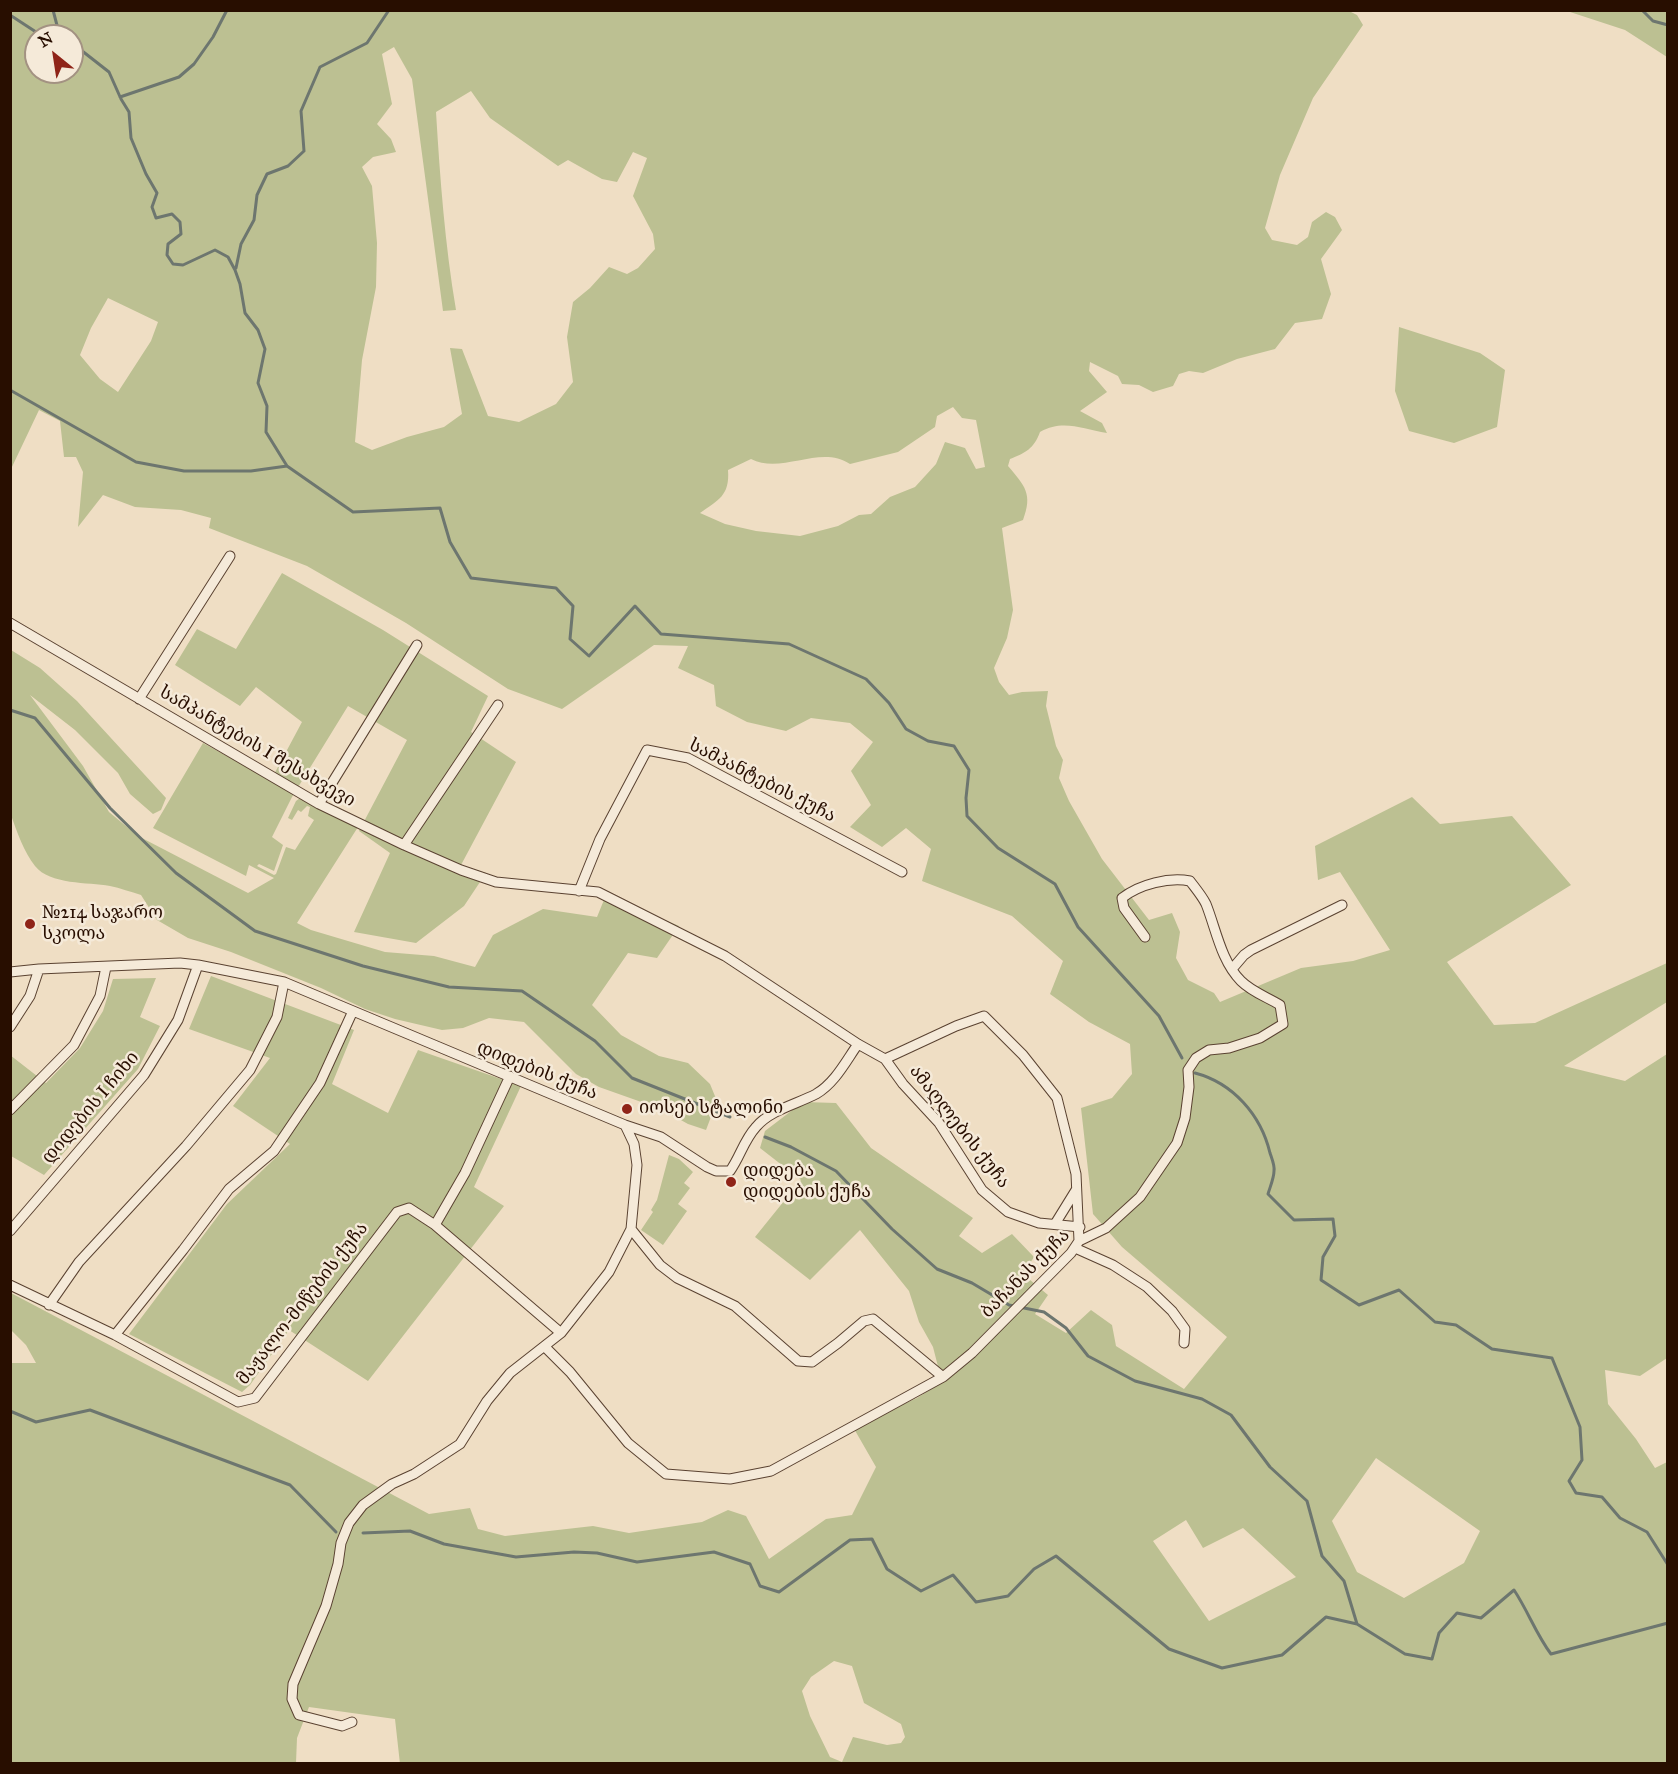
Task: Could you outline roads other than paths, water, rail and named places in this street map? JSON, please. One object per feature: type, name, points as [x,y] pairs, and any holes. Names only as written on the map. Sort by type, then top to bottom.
[{"type":"street","points":[[139,699],[230,556]]},
{"type":"street","name":"სამპანტების I შესახვევი","points":[[10,623],[320,804],[404,844],[461,870],[496,882],[579,891]]},
{"type":"street","points":[[320,804],[417,645]]},
{"type":"street","points":[[404,844],[498,705]]},
{"type":"street","name":"სამპანტების ქუჩა","points":[[579,891],[600,839],[647,750],[688,758],[902,872]]},
{"type":"street","name":"ბაჩანას ქუჩა","points":[[545,1347],[570,1372],[627,1443],[666,1474],[730,1479],[771,1471],[943,1377],[972,1353],[1077,1244],[1106,1228],[1140,1197],[1177,1143],[1185,1118],[1189,1087],[1188,1070],[1196,1058],[1209,1050],[1229,1048],[1260,1038],[1282,1024],[1280,1005],[1257,993],[1240,980],[1232,969],[1202,897],[1190,881],[1175,879],[1131,890],[1122,897],[1124,908],[1145,937]]},
{"type":"street","points":[[579,891],[598,892],[725,956],[858,1044],[885,1059],[956,1026],[984,1016],[1023,1055],[1057,1098],[1076,1174],[1080,1227],[1077,1244],[1147,1287],[1172,1311],[1185,1329],[1184,1343]]},
{"type":"street","points":[[1232,969],[1251,950],[1342,904]]},
{"type":"street","name":"დიდების ქუჩა","points":[[10,972],[180,963],[284,982],[625,1125],[661,1137],[716,1171],[730,1171],[756,1126],[770,1116],[819,1092],[833,1080],[858,1044]]},
{"type":"street","name":"დიდების I ჩიხი","points":[[10,1231],[144,1075],[178,1020],[198,965]]},
{"type":"street","points":[[10,1110],[74,1044],[100,996],[106,967]]},
{"type":"street","points":[[10,1027],[30,996],[39,969]]},
{"type":"street","points":[[49,1305],[78,1262],[186,1146],[250,1070],[277,1017],[284,982]]},
{"type":"street","points":[[115,1335],[230,1189],[274,1151],[320,1083],[352,1012]]},
{"type":"street","name":"ამაღლების ქუჩა","points":[[885,1059],[903,1084],[939,1123],[982,1190],[1008,1212],[1040,1223],[1080,1227]]},
{"type":"street","points":[[435,1225],[465,1173],[510,1076]]},
{"type":"street","points":[[352,1722],[342,1725],[299,1715],[292,1700],[293,1683],[326,1606],[341,1544],[349,1523],[363,1505],[392,1484],[414,1474],[460,1444],[488,1401],[510,1373],[561,1333],[609,1272],[631,1229],[637,1165],[634,1144],[625,1125]]},
{"type":"street","points":[[1055,1224],[1077,1189]]},
{"type":"street","name":"მაჟალო-მიწების ქუჩა","points":[[10,1285],[115,1335],[238,1402],[255,1398],[397,1212],[409,1208],[435,1225],[561,1333]]},
{"type":"street","points":[[631,1229],[660,1265],[677,1278],[735,1306],[798,1360],[812,1362],[864,1321],[873,1319],[943,1377]]},
{"type":"waterway","points":[[53,10],[57,24]]},
{"type":"waterway","points":[[120,97],[179,77],[194,64],[213,37],[227,10]]},
{"type":"waterway","points":[[236,268],[241,244],[254,220],[257,195],[267,174],[288,166],[304,151],[301,111],[320,67],[367,43],[389,10]]},
{"type":"waterway","points":[[1642,10],[1653,21],[1668,25]]},
{"type":"waterway","points":[[10,15],[24,24]]},
{"type":"waterway","points":[[84,52],[109,72],[129,112],[131,138],[146,174],[157,193],[152,207],[156,218],[172,214],[180,222],[181,234],[168,244],[167,255],[173,264],[183,265],[215,250],[228,257],[235,270],[245,313],[258,330],[265,349],[258,383],[267,406],[266,432],[287,466],[353,512],[440,508],[450,542],[471,578],[556,588],[573,606],[570,639],[589,656],[635,606],[661,634],[789,644],[866,679],[889,703],[906,729],[928,741],[954,746],[969,770],[967,816],[998,848],[1055,884],[1078,927],[1159,1016],[1182,1058]]},
{"type":"waterway","points":[[10,390],[136,462],[184,471],[251,471],[287,466]]},
{"type":"waterway","points":[[10,710],[35,718],[110,808],[176,873],[255,931],[363,966],[449,987],[522,991],[595,1041],[632,1078],[730,1117]]},
{"type":"waterway","points":[[1195,1073],[1221,1084],[1233,1093],[1260,1126],[1274,1167],[1268,1194],[1294,1220],[1333,1219],[1335,1236],[1323,1257],[1321,1280],[1359,1305],[1399,1290],[1435,1322],[1456,1325],[1492,1349],[1552,1358],[1580,1427],[1582,1460],[1569,1481],[1576,1493],[1602,1497],[1620,1518],[1647,1532],[1668,1565]]},
{"type":"waterway","points":[[765,1137],[791,1147],[836,1171],[892,1229],[937,1269],[972,1283],[1009,1305],[1044,1312],[1066,1328],[1088,1356],[1135,1381],[1202,1399],[1231,1415],[1270,1467],[1307,1501],[1322,1556],[1344,1581],[1357,1624]]},
{"type":"waterway","points":[[10,1411],[36,1422],[90,1410],[290,1485],[336,1532]]},
{"type":"waterway","points":[[363,1533],[410,1531],[444,1544],[516,1557],[574,1552],[597,1553],[637,1562],[714,1552],[750,1564],[760,1586],[779,1592],[850,1540],[872,1539],[887,1569],[921,1591],[953,1575],[976,1602],[1008,1596],[1034,1569],[1056,1556],[1169,1649],[1222,1668],[1282,1655],[1326,1617],[1357,1624],[1405,1654],[1432,1659],[1439,1633],[1457,1613],[1481,1618],[1514,1590],[1551,1654],[1668,1623]]},
{"type":"place","name":"№214 საჯარო სკოლა","points":[[30,924]]},
{"type":"place","name":"იოსებ სტალინი","points":[[627,1109]]},
{"type":"place","name":"დიდება დიდების ქუჩა","points":[[731,1182]]}]
